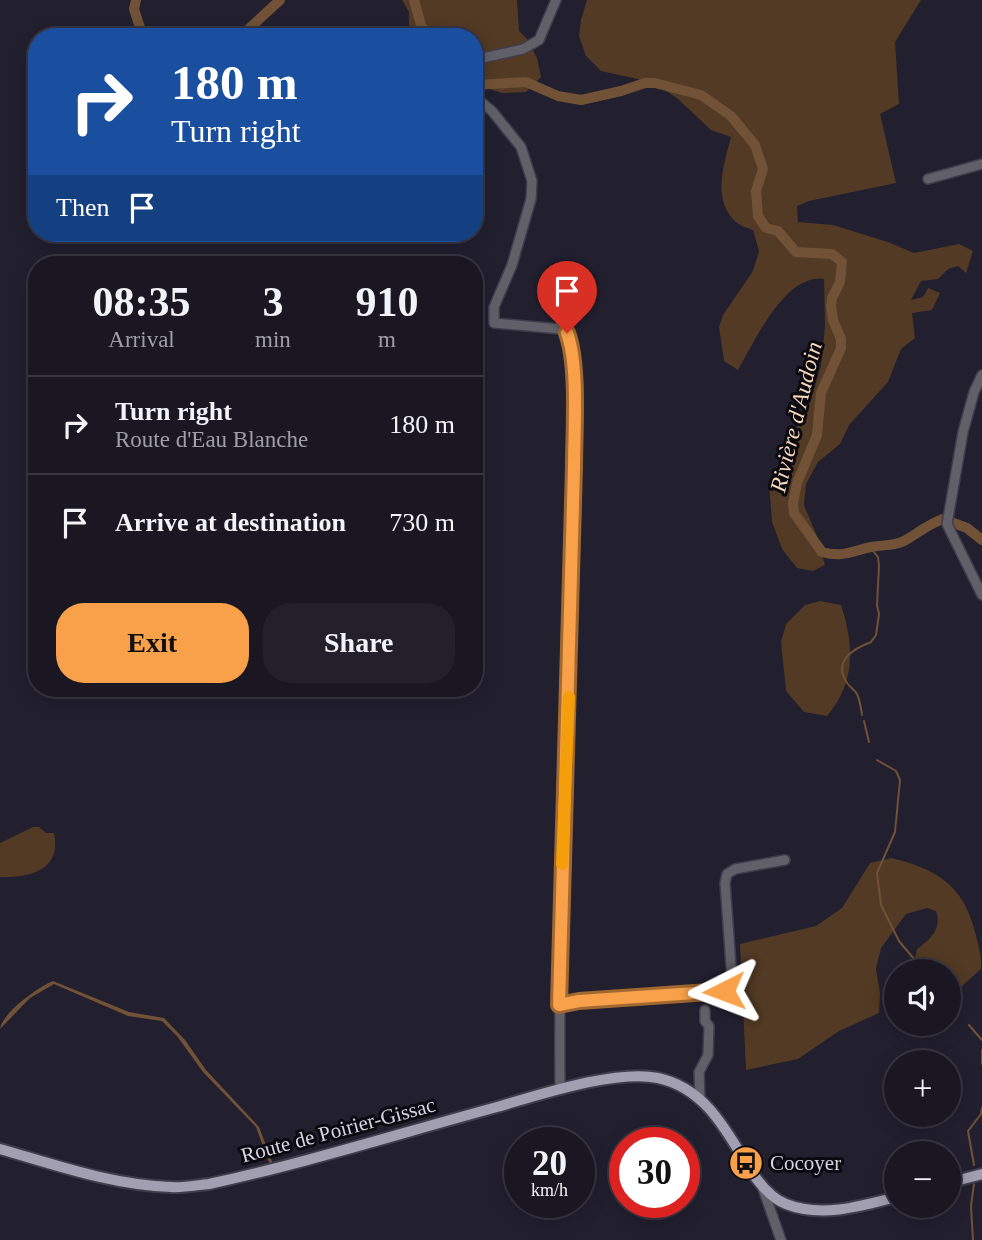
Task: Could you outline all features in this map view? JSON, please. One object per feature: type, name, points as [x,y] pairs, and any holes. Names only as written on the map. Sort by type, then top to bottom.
[{"type":"main road","name":"Route de Poirier-Gissac","points":[[0,1149],[98,1177],[174,1188],[239,1177],[560,1089],[625,1076],[659,1078],[700,1098]]},
{"type":"main road","points":[[700,1098],[727,1131],[761,1184],[782,1202],[816,1210],[838,1209],[884,1200]]},
{"type":"main road","points":[[961,1180],[982,1174]]},
{"type":"street","points":[[483,58],[523,49],[539,40],[556,0]]},
{"type":"street","points":[[483,104],[505,125],[521,147],[532,181],[531,199],[520,239],[494,307],[494,323],[560,329],[567,333],[574,385],[559,1005],[560,1089]]},
{"type":"street","points":[[928,179],[982,164]]},
{"type":"street","points":[[982,375],[974,392],[963,432],[947,524],[982,595]]},
{"type":"street","points":[[559,1005],[579,1001],[724,991],[730,988],[732,979],[725,883],[727,874],[735,869],[785,860]]},
{"type":"street","points":[[700,1098],[699,1072],[709,1051],[709,1026],[705,1021],[705,1010]]},
{"type":"street","points":[[761,1184],[781,1236]]},
{"type":"street","points":[[774,1215],[782,1202]]},
{"type":"street","points":[[781,1236],[782,1202]]},
{"type":"shaded area","points":[[402,0],[517,0],[519,31],[527,39],[537,58],[541,77],[526,92],[502,93],[483,87],[483,28],[409,28],[409,12]]},
{"type":"shaded area","points":[[587,0],[921,0],[895,42],[899,104],[880,114],[896,183],[809,201],[797,206],[798,222],[833,225],[914,253],[959,244],[973,251],[966,273],[958,266],[948,269],[938,279],[921,281],[911,300],[923,297],[928,288],[940,293],[932,310],[912,313],[915,338],[901,349],[888,382],[849,425],[840,444],[818,462],[806,484],[804,505],[825,565],[813,571],[797,568],[782,549],[772,522],[769,483],[810,402],[821,366],[825,326],[824,279],[810,280],[796,287],[784,298],[762,327],[738,370],[724,361],[719,327],[723,315],[753,271],[759,251],[753,230],[737,223],[724,204],[722,182],[731,137],[711,130],[666,91],[642,80],[601,71],[586,56],[579,36]]},
{"type":"shaded area","points":[[820,601],[841,605],[850,649],[848,676],[827,716],[804,712],[786,691],[781,642],[786,624],[805,605]]},
{"type":"shaded area","points":[[33,827],[39,827],[46,833],[54,833],[53,856],[41,869],[32,873],[0,877],[0,843]]},
{"type":"shaded area","points":[[891,858],[907,862],[934,874],[955,890],[970,915],[981,969],[961,987],[961,959],[915,959],[917,949],[934,933],[938,923],[936,911],[927,908],[906,914],[881,948],[876,969],[880,993],[879,1013],[839,1031],[798,1059],[746,1070],[740,944],[816,926],[842,908],[870,863]]},
{"type":"shaded area","points":[[53,981],[129,1012],[164,1018],[185,1040],[206,1070],[259,1127],[273,1164],[270,1165],[256,1127],[203,1072],[177,1036],[162,1021],[128,1016],[54,984],[30,998],[0,1029],[14,1008]]},
{"type":"waterway","points":[[136,0],[134,9],[140,28]]},
{"type":"waterway","points":[[250,28],[280,0]]},
{"type":"waterway","points":[[414,0],[423,28]]},
{"type":"waterway","name":"Rivière d'Audoin","points":[[483,84],[526,82],[558,96],[581,100],[645,83],[655,83],[701,95],[731,116],[755,145],[763,169],[756,191],[758,216],[766,228],[778,231],[796,252],[832,254],[842,262],[840,282],[831,306],[841,348],[821,393],[817,435],[797,483],[794,513],[822,552],[829,554],[900,543],[943,519],[967,528],[982,540]]},
{"type":"waterway","points":[[862,715],[858,696],[847,683],[842,667],[853,651],[871,642],[876,635],[879,566],[878,557],[870,547]]},
{"type":"waterway","points":[[864,721],[869,742]]},
{"type":"waterway","points":[[877,760],[896,771],[900,780],[895,832],[877,873],[881,905],[899,941],[914,959]]},
{"type":"waterway","points":[[969,1025],[982,1040]]},
{"type":"waterway","points":[[982,1050],[982,1064]]},
{"type":"waterway","points":[[974,1165],[968,1131],[981,1114],[982,1108]]},
{"type":"waterway","points":[[973,1240],[971,1206],[974,1184]]},
{"type":"slow traffic","points":[[562,864],[569,697]]},
{"type":"place","name":"Cocoyer","points":[[746,1163]]},
{"type":"route","points":[[567,333],[574,385],[574,467],[559,1005],[579,1001],[724,991]]}]
